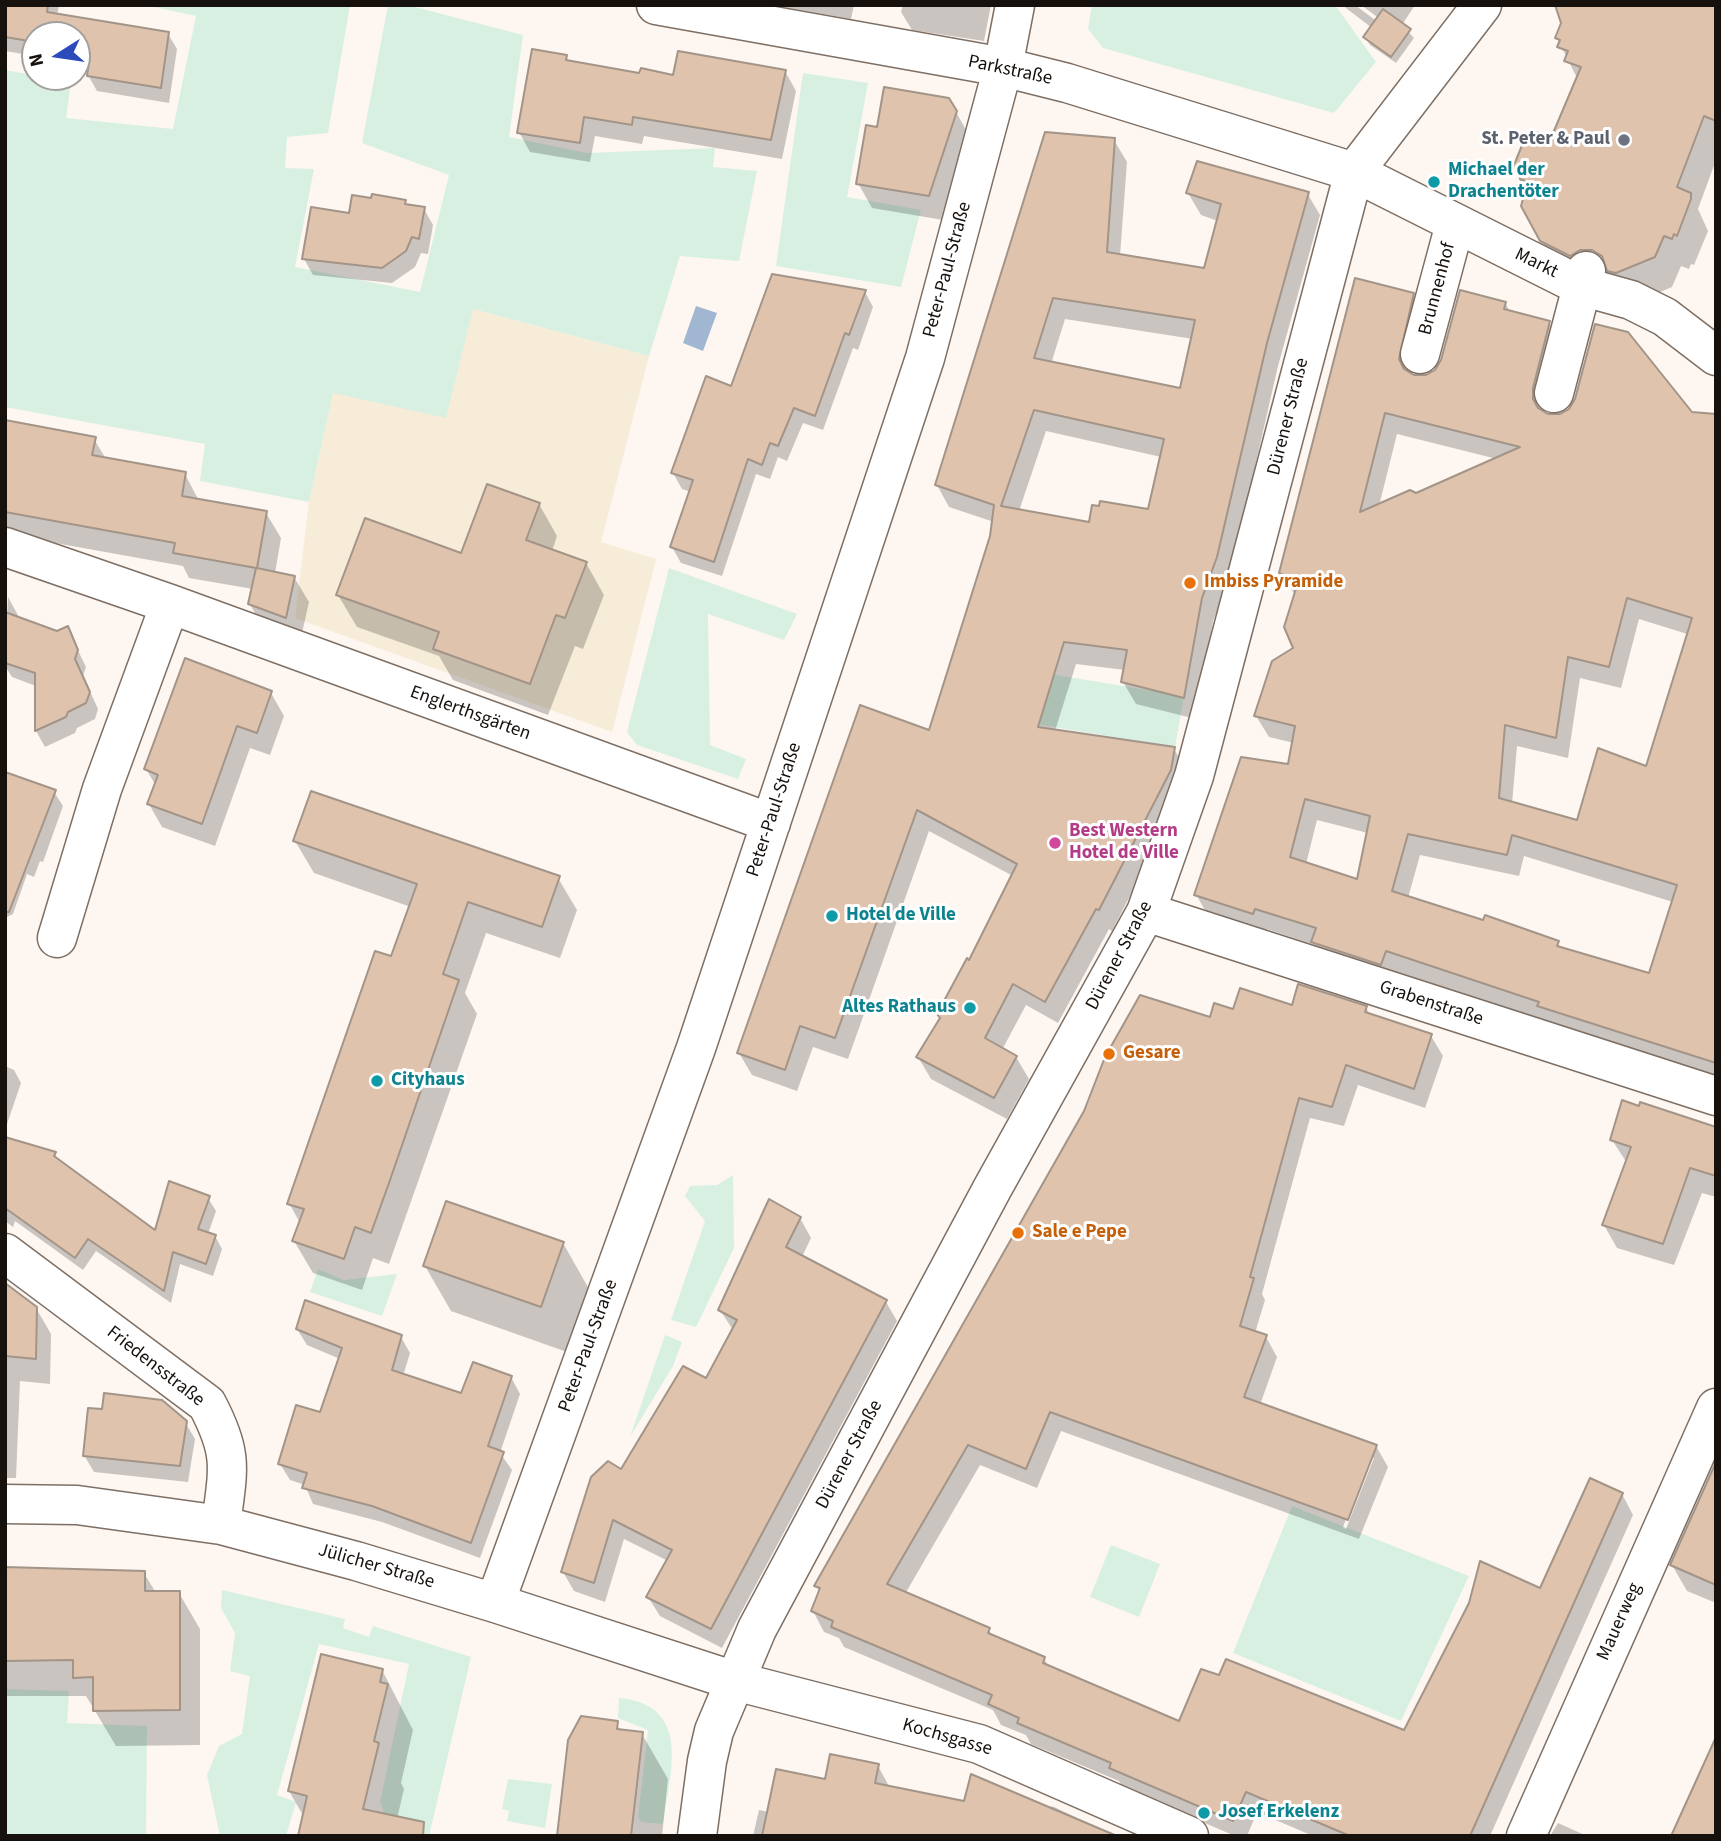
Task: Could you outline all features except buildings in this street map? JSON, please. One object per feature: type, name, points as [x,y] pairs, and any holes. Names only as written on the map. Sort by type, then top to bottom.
[{"type":"street","name":"Parkstraße","points":[[656,5],[1003,68],[1067,83],[1354,172]]},
{"type":"street","name":"Peter-Paul-Straße","points":[[495,1602],[696,1048],[925,358],[1003,68],[1015,5]]},
{"type":"street","name":"Dürener Straße","points":[[696,1836],[706,1761],[714,1731],[757,1629],[986,1201],[1146,912],[1194,776],[1354,172],[1482,5]]},
{"type":"street","name":"Markt","points":[[1354,172],[1455,224],[1583,278],[1665,317],[1716,356]]},
{"type":"street","name":"Brunnenhof","points":[[1420,354],[1455,224]]},
{"type":"street","points":[[1554,393],[1583,278]]},
{"type":"street","name":"Englerthsgärten","points":[[5,547],[170,604],[771,823]]},
{"type":"street","points":[[57,938],[102,789],[170,604]]},
{"type":"street","name":"Grabenstraße","points":[[1146,912],[1716,1096]]},
{"type":"street","name":"Friedensstraße","points":[[5,1253],[206,1404],[224,1437],[228,1467],[222,1525]]},
{"type":"street","name":"Mauerweg","points":[[1526,1836],[1716,1408]]},
{"type":"street","name":"Jülicher Straße","points":[[5,1504],[77,1506],[222,1525],[495,1602],[735,1681]]},
{"type":"street","name":"Kochsgasse","points":[[735,1681],[979,1744],[1189,1836]]},
{"type":"shaded area","points":[[473,309],[649,356],[601,542],[656,559],[612,732],[295,618],[309,502],[333,393]]},
{"type":"green space","points":[[145,5],[350,5],[328,133],[287,137],[285,168],[314,169],[295,267],[420,292],[449,175],[362,143],[388,5],[407,5],[523,35],[509,137],[587,153],[715,148],[713,167],[757,171],[739,261],[680,256],[649,356],[473,309],[446,418],[333,393],[309,502],[200,481],[205,444],[5,407],[5,70],[21,73],[21,91],[70,91],[66,118],[173,129],[196,16]]},
{"type":"green space","points":[[1092,5],[1335,5],[1376,62],[1334,113],[1103,48],[1088,29]]},
{"type":"green space","points":[[803,73],[868,83],[847,197],[921,210],[901,287],[776,266]]},
{"type":"green space","points":[[669,568],[797,614],[784,640],[708,614],[710,745],[746,759],[738,779],[637,745],[627,732]]},
{"type":"green space","points":[[953,658],[1184,696],[1175,747],[1035,724]]},
{"type":"green space","points":[[733,1175],[734,1248],[696,1327],[671,1320],[705,1221],[685,1196],[690,1186],[717,1185]]},
{"type":"green space","points":[[318,1269],[344,1280],[397,1274],[382,1316],[310,1292]]},
{"type":"green space","points":[[665,1335],[682,1342],[673,1366],[630,1437]]},
{"type":"green space","points":[[1292,1506],[1469,1576],[1401,1721],[1233,1653]]},
{"type":"green space","points":[[1111,1545],[1160,1564],[1139,1617],[1090,1597]]},
{"type":"green space","points":[[222,1590],[345,1619],[343,1628],[369,1637],[373,1626],[471,1657],[429,1836],[393,1836],[380,1802],[409,1664],[319,1644],[277,1795],[296,1802],[286,1836],[220,1836],[207,1775],[219,1746],[242,1734],[250,1676],[230,1671],[235,1633],[221,1608]]},
{"type":"green space","points":[[5,1689],[69,1691],[67,1723],[147,1726],[146,1836],[5,1836]]},
{"type":"green space","points":[[619,1698],[642,1703],[658,1713],[667,1727],[672,1764],[663,1824],[641,1822],[638,1817],[648,1730],[618,1718]]},
{"type":"green space","points":[[508,1779],[552,1784],[545,1828],[507,1821],[509,1811],[502,1809]]},
{"type":"water","points":[[696,306],[717,313],[703,351],[683,343]]},
{"type":"place","name":"St. Peter & Paul","points":[[1624,140]]},
{"type":"place","name":"Michael der Drachentöter","points":[[1434,182]]},
{"type":"place","name":"Imbiss Pyramide","points":[[1190,583]]},
{"type":"place","name":"Best Western Hotel de Ville","points":[[1055,843]]},
{"type":"place","name":"Hotel de Ville","points":[[832,916]]},
{"type":"place","name":"Altes Rathaus","points":[[970,1008]]},
{"type":"place","name":"Gesare","points":[[1109,1054]]},
{"type":"place","name":"Cityhaus","points":[[377,1081]]},
{"type":"place","name":"Sale e Pepe","points":[[1018,1233]]},
{"type":"place","name":"Josef Erkelenz","points":[[1204,1813]]}]
